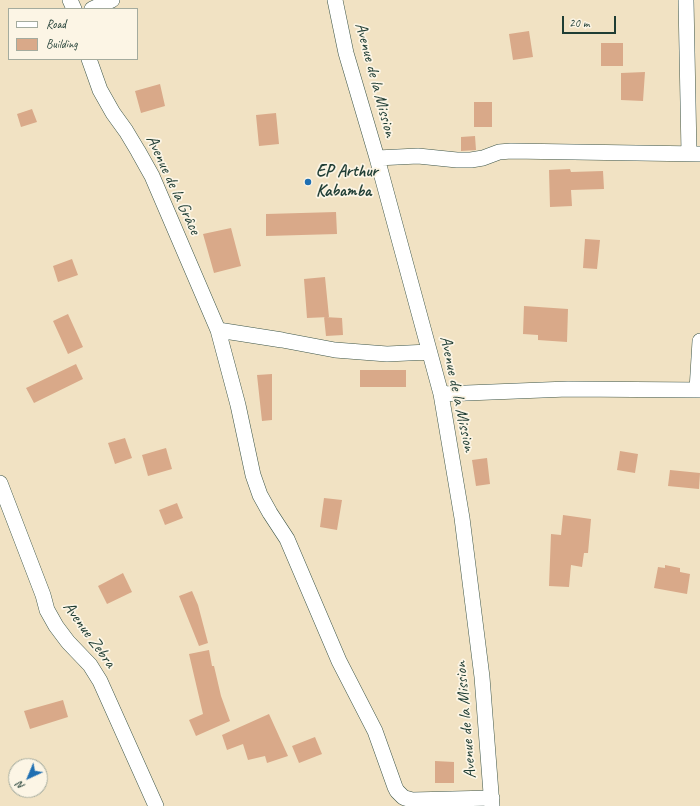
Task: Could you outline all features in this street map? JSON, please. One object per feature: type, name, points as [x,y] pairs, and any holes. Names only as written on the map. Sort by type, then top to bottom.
[{"type":"street","points":[[94,8],[112,0]]},
{"type":"street","name":"Avenue de la Mission","points":[[335,0],[346,53],[377,158],[441,394],[462,518],[482,676],[492,802]]},
{"type":"street","points":[[377,158],[418,156],[471,160],[483,158],[499,152],[511,151],[695,154],[686,0]]},
{"type":"street","name":"Avenue de la Grâce","points":[[89,60],[100,90],[152,176],[218,330],[238,405],[253,474],[260,495],[286,539],[339,661],[376,732],[397,791],[405,798],[412,800],[492,802]]},
{"type":"street","points":[[218,330],[335,350],[387,354],[429,352]]},
{"type":"street","points":[[441,394],[568,388],[699,390],[700,340]]},
{"type":"street","name":"Avenue Zebra","points":[[0,483],[47,610],[56,626],[68,642],[90,665],[100,681],[156,806]]},
{"type":"building","points":[[529,31],[533,57],[513,60],[509,34]]},
{"type":"building","points":[[601,43],[623,43],[623,66],[601,66]]},
{"type":"building","points":[[645,72],[643,101],[621,100],[621,73]]},
{"type":"building","points":[[160,84],[165,106],[141,113],[135,91]]},
{"type":"building","points":[[474,102],[492,102],[492,127],[474,127]]},
{"type":"building","points":[[32,109],[37,122],[21,127],[17,114]]},
{"type":"building","points":[[276,113],[279,144],[259,146],[256,115]]},
{"type":"building","points":[[475,136],[476,150],[461,151],[461,137]]},
{"type":"building","points":[[570,169],[571,172],[603,171],[604,189],[571,190],[572,206],[550,207],[549,170]]},
{"type":"building","points":[[336,212],[337,234],[266,236],[266,214]]},
{"type":"building","points":[[231,228],[241,266],[214,273],[203,234]]},
{"type":"building","points":[[585,239],[600,240],[597,269],[583,268]]},
{"type":"building","points":[[72,259],[78,275],[58,282],[53,266]]},
{"type":"building","points":[[325,277],[329,317],[307,318],[304,279]]},
{"type":"building","points":[[524,306],[568,309],[567,342],[538,340],[538,335],[523,334]]},
{"type":"building","points":[[68,314],[83,347],[68,354],[53,321]]},
{"type":"building","points":[[324,317],[342,318],[343,335],[326,336]]},
{"type":"building","points":[[76,364],[83,379],[34,403],[26,388]]},
{"type":"building","points":[[360,370],[406,370],[406,387],[360,387]]},
{"type":"building","points":[[272,374],[272,420],[262,421],[257,375]]},
{"type":"building","points":[[125,438],[132,458],[115,464],[108,443]]},
{"type":"building","points":[[166,448],[172,469],[148,476],[142,455]]},
{"type":"building","points":[[620,451],[638,454],[635,473],[617,470]]},
{"type":"building","points":[[487,458],[490,484],[476,486],[472,460]]},
{"type":"building","points":[[670,470],[700,473],[699,489],[668,486]]},
{"type":"building","points":[[324,498],[342,500],[337,530],[320,527]]},
{"type":"building","points":[[177,503],[183,518],[165,525],[159,510]]},
{"type":"building","points":[[563,515],[591,519],[588,553],[584,553],[582,567],[571,565],[569,587],[549,586],[551,534],[561,535]]},
{"type":"building","points":[[665,565],[680,568],[680,572],[690,574],[687,594],[654,588],[658,567],[665,568]]},
{"type":"building","points":[[123,573],[132,592],[107,604],[98,586]]},
{"type":"building","points":[[192,591],[198,605],[208,643],[199,646],[179,596]]},
{"type":"building","points":[[209,650],[212,666],[214,666],[221,696],[230,721],[196,736],[189,720],[203,714],[189,654]]},
{"type":"building","points":[[63,700],[68,717],[30,729],[24,711]]},
{"type":"building","points":[[269,714],[288,756],[267,763],[265,756],[248,760],[243,744],[227,750],[222,735]]},
{"type":"building","points":[[315,737],[322,754],[299,763],[292,746]]},
{"type":"building","points":[[435,761],[454,762],[454,783],[435,783]]},
{"type":"place","name":"EP Arthur Kabamba","points":[[308,182]]}]
